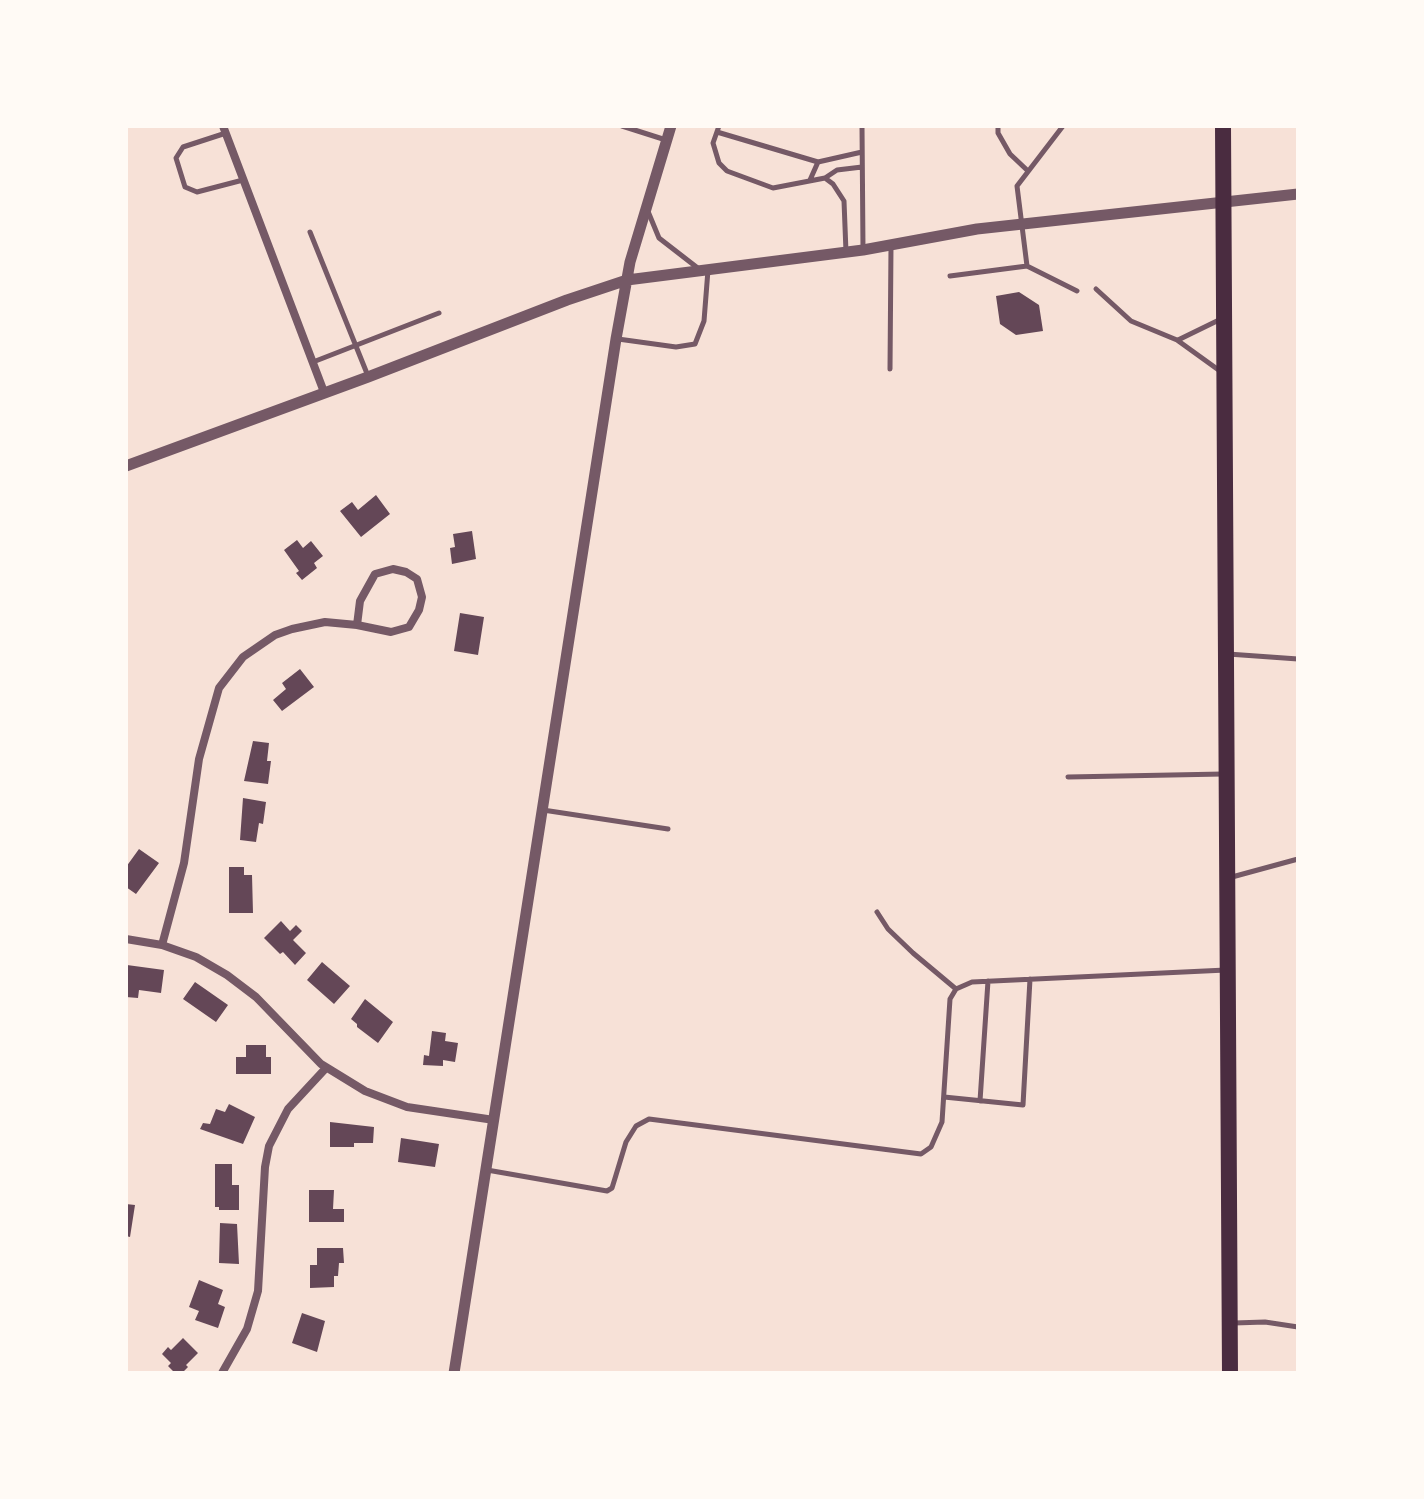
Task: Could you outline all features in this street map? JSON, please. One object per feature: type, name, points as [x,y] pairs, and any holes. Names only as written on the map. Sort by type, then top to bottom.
[{"type":"highway","points":[[1223,126],[1230,1373]]},
{"type":"street","points":[[454,1373],[616,339],[646,205],[671,126]]},
{"type":"street","points":[[224,130],[324,392]]},
{"type":"street","points":[[126,466],[627,280],[863,250],[977,229],[1298,194]]},
{"type":"street","points":[[162,945],[184,863],[199,759],[219,688],[243,657],[275,635],[308,624],[357,625],[391,632],[409,627],[419,610],[422,597],[417,579],[393,569],[375,574],[360,601],[357,625]]},
{"type":"street","points":[[126,939],[162,945],[203,961],[256,997],[326,1068],[349,1084],[394,1103],[494,1120]]},
{"type":"street","points":[[222,1373],[247,1329],[258,1291],[269,1146],[288,1109],[326,1068]]},
{"type":"lane","points":[[622,126],[667,140]]},
{"type":"lane","points":[[862,126],[863,250]]},
{"type":"lane","points":[[998,126],[998,133],[1010,154],[1028,171]]},
{"type":"lane","points":[[1027,266],[1017,186],[1063,126]]},
{"type":"lane","points":[[862,152],[818,162],[718,129],[713,143],[714,154],[727,171],[773,188],[825,178],[837,170],[862,167]]},
{"type":"lane","points":[[224,130],[183,147],[176,158],[185,187],[197,192],[243,180]]},
{"type":"lane","points":[[809,181],[818,162]]},
{"type":"lane","points":[[825,178],[844,201],[846,252]]},
{"type":"lane","points":[[616,339],[676,347],[695,344],[704,321],[704,269],[659,238],[646,205]]},
{"type":"lane","points":[[310,232],[368,377]]},
{"type":"lane","points":[[890,369],[891,245]]},
{"type":"lane","points":[[950,276],[1027,266],[1077,291]]},
{"type":"lane","points":[[1096,289],[1131,321],[1177,340],[1224,374]]},
{"type":"lane","points":[[312,362],[439,313]]},
{"type":"lane","points":[[1177,340],[1224,318]]},
{"type":"lane","points":[[1227,654],[1298,659]]},
{"type":"lane","points":[[1068,777],[1228,774]]},
{"type":"lane","points":[[542,810],[668,829]]},
{"type":"lane","points":[[1227,879],[1298,859]]},
{"type":"lane","points":[[877,912],[888,929],[956,989]]},
{"type":"lane","points":[[486,1170],[607,1191],[612,1188],[626,1142],[636,1126],[649,1119],[921,1154],[931,1147],[942,1122],[950,999],[956,989],[972,982],[1227,970]]},
{"type":"lane","points":[[944,1097],[1023,1105],[1030,979]]},
{"type":"lane","points":[[980,1101],[988,981]]},
{"type":"lane","points":[[1229,1323],[1265,1322],[1298,1327]]},
{"type":"building","points":[[1019,292],[1039,305],[1043,331],[1016,335],[1000,324],[996,296]]},
{"type":"building","points":[[376,495],[390,514],[361,537],[340,511],[352,502],[358,510]]},
{"type":"building","points":[[472,531],[476,559],[452,564],[450,548],[455,547],[453,534]]},
{"type":"building","points":[[297,540],[303,548],[311,541],[323,556],[314,563],[317,568],[302,580],[284,550]]},
{"type":"building","points":[[460,613],[484,617],[478,655],[454,651]]},
{"type":"building","points":[[300,669],[314,687],[282,711],[273,700],[286,689],[282,683]]},
{"type":"building","points":[[253,741],[269,743],[267,761],[271,761],[268,784],[244,781]]},
{"type":"building","points":[[243,798],[266,802],[263,824],[259,823],[256,842],[240,840]]},
{"type":"building","points":[[139,849],[159,863],[136,894],[126,887],[126,867]]},
{"type":"building","points":[[229,867],[244,867],[244,875],[252,875],[253,913],[229,913]]},
{"type":"building","points":[[281,921],[290,931],[296,925],[302,931],[293,940],[306,953],[295,965],[264,938]]},
{"type":"building","points":[[322,962],[350,986],[334,1004],[307,980]]},
{"type":"building","points":[[127,965],[164,970],[161,993],[139,990],[138,998],[126,997]]},
{"type":"building","points":[[195,982],[228,1005],[216,1022],[183,999]]},
{"type":"building","points":[[365,999],[393,1022],[378,1043],[351,1019]]},
{"type":"building","points":[[432,1031],[446,1033],[445,1041],[458,1043],[455,1062],[443,1060],[443,1066],[423,1065],[424,1055],[429,1056]]},
{"type":"building","points":[[246,1045],[266,1045],[266,1057],[271,1057],[271,1074],[236,1074],[236,1057],[246,1057]]},
{"type":"building","points":[[229,1104],[255,1117],[243,1144],[200,1129],[203,1123],[210,1124],[216,1109],[225,1112]]},
{"type":"building","points":[[330,1122],[374,1127],[373,1143],[330,1147]]},
{"type":"building","points":[[401,1138],[439,1144],[435,1167],[398,1162]]},
{"type":"building","points":[[215,1164],[232,1164],[232,1185],[239,1185],[239,1210],[219,1210],[215,1207]]},
{"type":"building","points":[[309,1190],[334,1190],[333,1209],[344,1209],[344,1222],[309,1222]]},
{"type":"building","points":[[126,1204],[135,1205],[130,1237],[126,1236]]},
{"type":"building","points":[[220,1223],[237,1224],[239,1264],[219,1263]]},
{"type":"building","points":[[317,1248],[343,1248],[344,1263],[339,1263],[334,1287],[310,1288],[310,1265],[317,1265]]},
{"type":"building","points":[[199,1280],[223,1290],[218,1304],[225,1307],[218,1328],[195,1320],[199,1311],[189,1307]]},
{"type":"building","points":[[302,1313],[325,1321],[317,1352],[292,1343]]},
{"type":"building","points":[[183,1338],[198,1353],[182,1373],[175,1373],[162,1354]]}]
